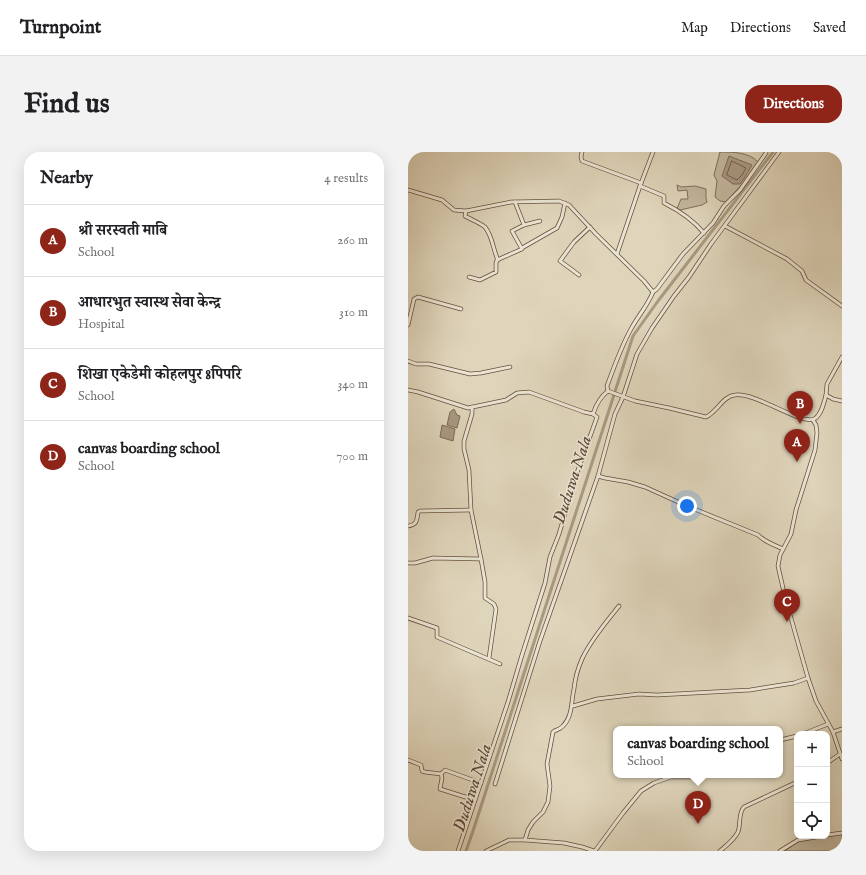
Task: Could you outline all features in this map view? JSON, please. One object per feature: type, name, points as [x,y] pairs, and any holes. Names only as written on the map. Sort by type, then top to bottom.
[{"type":"street","points":[[582,152],[582,161],[641,184],[664,196],[664,203],[676,209],[704,232]]},
{"type":"street","points":[[617,254],[653,152]]},
{"type":"street","points":[[608,391],[607,386],[621,349],[653,292],[657,289],[682,254],[713,223],[724,206],[740,190],[766,152]]},
{"type":"street","points":[[495,784],[540,641],[598,476],[615,414],[641,346],[678,290],[779,152]]},
{"type":"street","points":[[408,190],[442,200],[454,210],[466,211],[515,202],[559,201],[569,205],[653,292]]},
{"type":"street","points":[[515,202],[524,225]]},
{"type":"street","points":[[469,277],[480,280],[496,272],[496,263],[498,260],[522,249],[557,228],[562,217],[564,203]]},
{"type":"street","points":[[466,211],[465,216],[484,226],[493,244],[494,253],[498,260]]},
{"type":"street","points":[[522,248],[512,230],[540,221]]},
{"type":"street","points":[[725,226],[787,260],[802,271],[806,280],[842,306]]},
{"type":"street","points":[[579,274],[560,261],[574,242],[590,227]]},
{"type":"street","points":[[408,325],[414,299],[418,297],[461,309]]},
{"type":"street","points":[[608,391],[635,401],[706,417],[711,415],[729,396],[740,394],[762,401],[800,418],[813,420],[819,415],[826,395],[827,384],[842,357]]},
{"type":"street","points":[[408,361],[416,364],[429,364],[470,374],[510,367]]},
{"type":"street","points":[[408,390],[468,408],[506,400],[517,393],[529,392],[584,412],[594,414]]},
{"type":"street","points":[[458,851],[508,702],[545,583],[550,557],[559,534],[578,470],[597,417],[594,414],[596,405],[608,391]]},
{"type":"street","points":[[826,395],[833,400],[842,401]]},
{"type":"street","points":[[472,407],[472,414],[466,431],[464,449],[469,470],[471,510],[482,558],[485,582],[484,598],[494,604],[496,609],[489,658]]},
{"type":"street","points":[[813,420],[817,433],[815,450],[796,510],[791,534],[780,555],[778,566],[785,597],[808,678],[816,701],[833,732],[842,759]]},
{"type":"street","points":[[598,476],[645,487],[758,535],[764,541],[772,543],[783,549]]},
{"type":"street","points":[[408,526],[414,525],[417,522],[418,512],[420,510],[471,510]]},
{"type":"street","points":[[408,563],[415,563],[433,558],[482,558]]},
{"type":"street","points":[[525,840],[528,830],[533,822],[543,812],[548,802],[550,786],[547,764],[552,732],[556,729],[561,729],[565,725],[573,706],[574,688],[583,657],[597,635],[619,606]]},
{"type":"street","points":[[408,618],[437,628],[437,637],[500,664]]},
{"type":"street","points":[[573,706],[597,699],[639,694],[750,690],[794,683],[808,678]]},
{"type":"street","points":[[810,731],[828,724]]},
{"type":"street","points":[[833,732],[842,729]]},
{"type":"street","points":[[783,739],[794,737]]},
{"type":"street","points":[[830,761],[840,754]]},
{"type":"street","points":[[408,760],[421,765],[422,771],[425,772],[441,774],[445,770],[481,783]]},
{"type":"street","points":[[441,774],[442,778],[440,789],[475,800]]},
{"type":"street","points":[[486,851],[509,840],[564,843],[594,851],[641,791],[654,783],[668,778]]},
{"type":"street","points":[[720,851],[734,840],[738,831],[741,810],[744,807],[794,783]]},
{"type":"street","points":[[830,835],[842,833]]},
{"type":"street","points":[[780,851],[798,840],[804,839]]},
{"type":"shaded area","points":[[720,152],[745,154],[758,162],[744,182],[726,202],[720,201],[715,197],[717,181],[714,175]]},
{"type":"shaded area","points":[[677,185],[681,187],[695,186],[706,189],[707,202],[702,205],[676,211],[681,199],[688,199],[687,190],[678,191]]},
{"type":"shaded area","points":[[842,834],[842,851],[785,851],[799,841],[811,839],[830,839],[830,836]]},
{"type":"water","points":[[729,156],[752,165],[740,184],[733,184],[722,176]]},
{"type":"water","points":[[454,409],[457,415],[460,416],[457,428],[447,425],[450,412]]},
{"type":"water","points":[[442,425],[455,429],[453,441],[440,437]]},
{"type":"waterway","name":"Duduwa Nala","points":[[466,851],[633,336],[658,301],[773,152]]},
{"type":"place","name":"आधारभुत स्वास्थ सेवा केन्द्र","points":[[800,424]]},
{"type":"place","name":"श्री सरस्वती माबि","points":[[797,462]]},
{"type":"place","name":"शिखा एकेडेमी कोहलपुर 8पिपरि","points":[[787,622]]},
{"type":"place","name":"canvas boarding school","points":[[698,824]]}]
